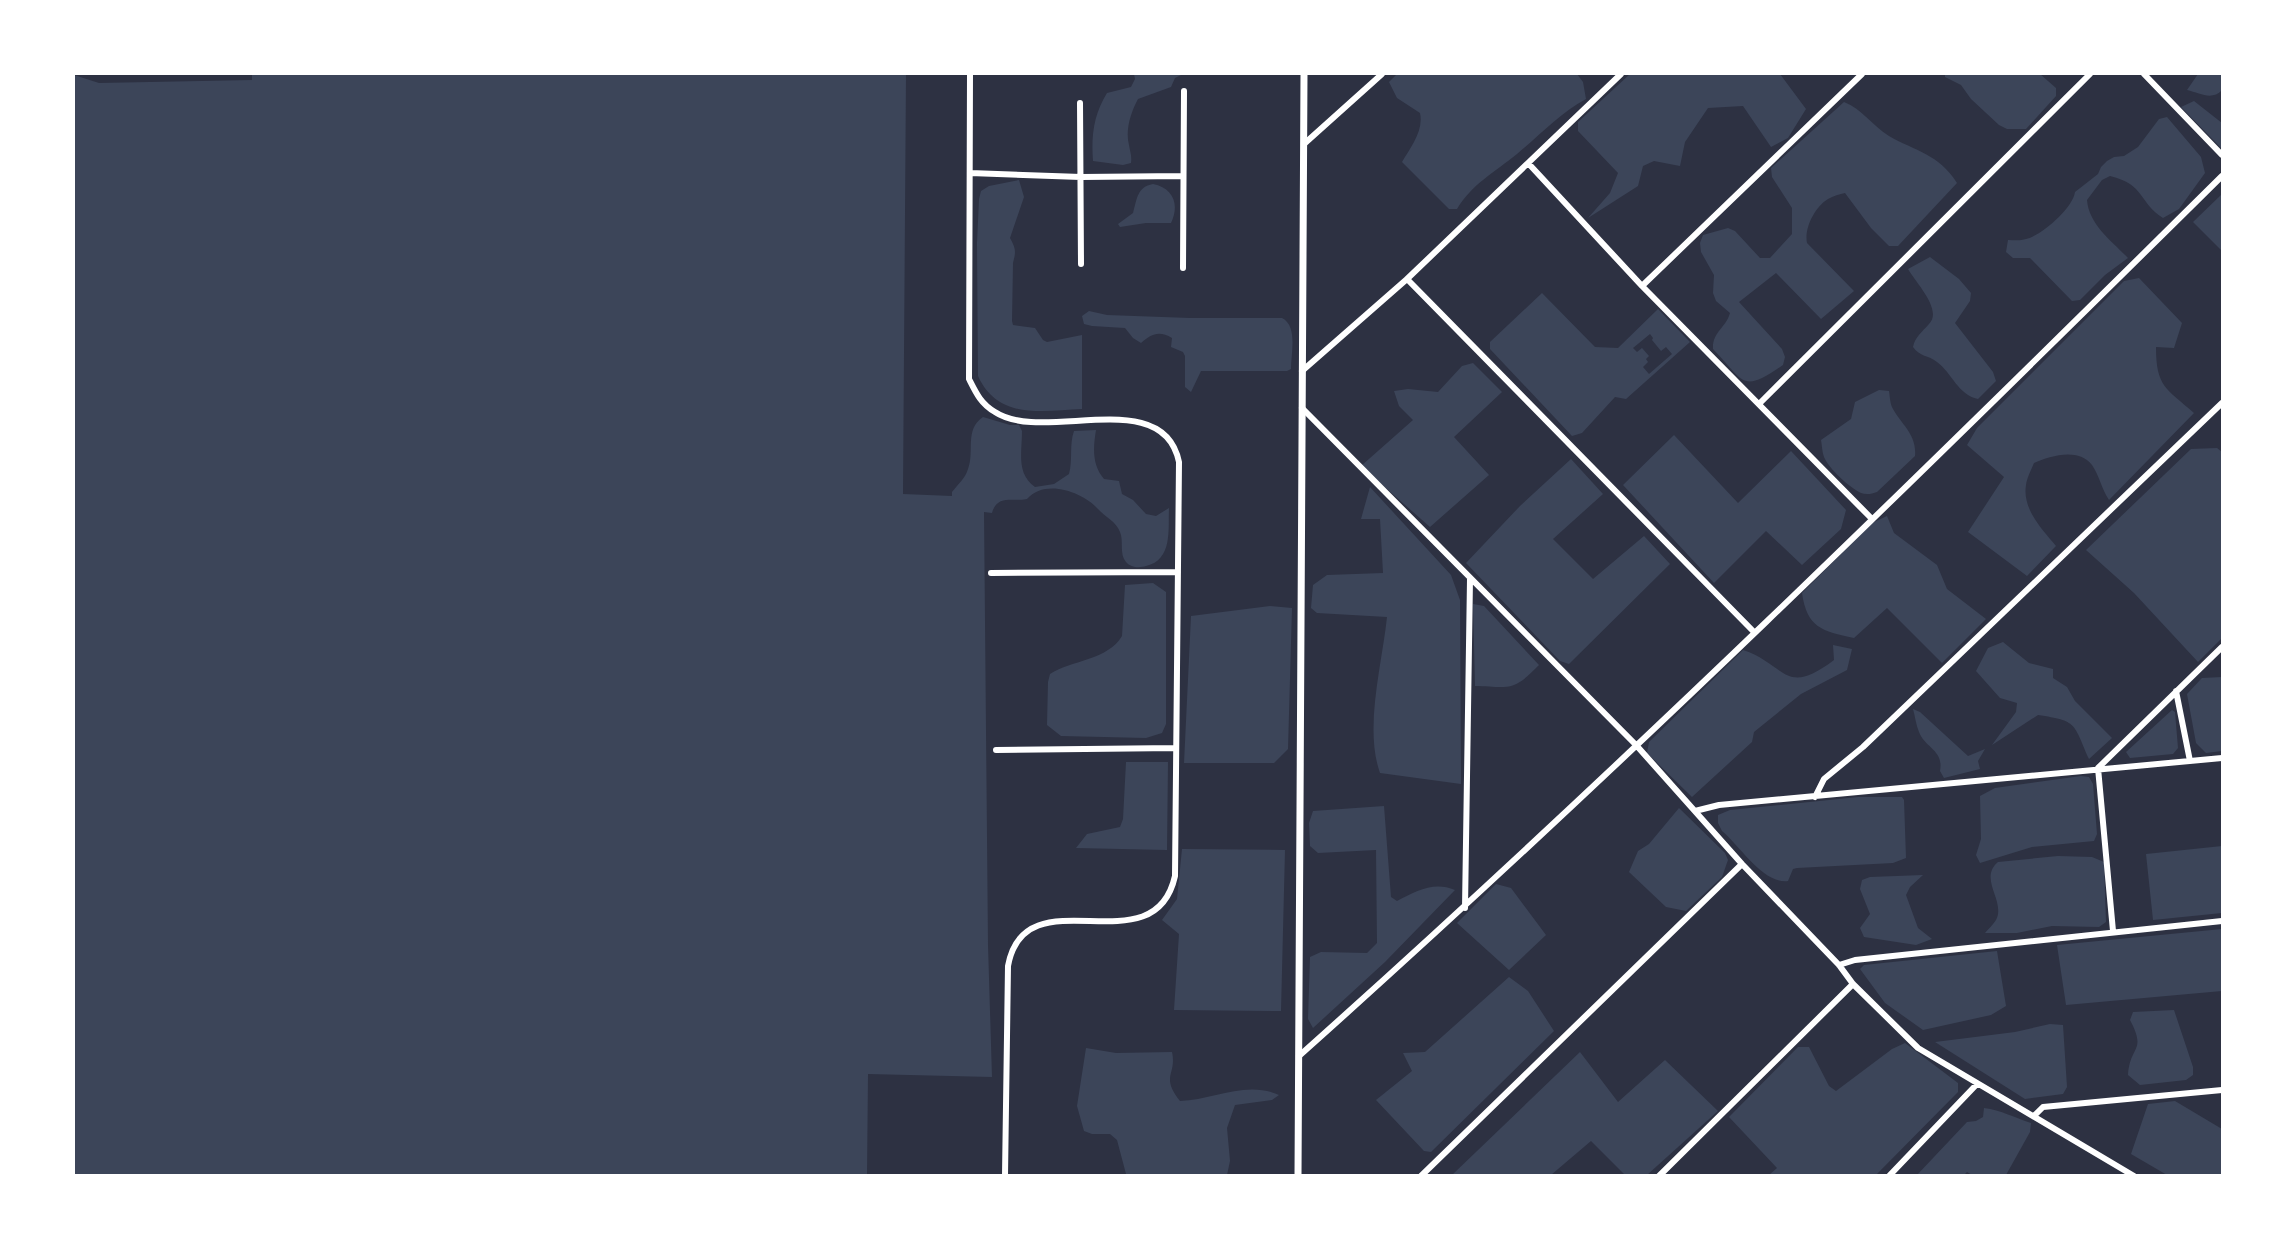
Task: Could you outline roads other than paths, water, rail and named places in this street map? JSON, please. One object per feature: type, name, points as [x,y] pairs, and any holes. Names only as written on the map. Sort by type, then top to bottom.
[{"type":"street","points":[[970,74],[969,379],[979,400],[997,414],[1026,421],[1127,421],[1155,426],[1167,435],[1176,448],[1179,462],[1175,876],[1167,899],[1144,918],[1129,921],[1057,921],[1032,926],[1011,948],[1008,966],[1005,1175]]},
{"type":"street","points":[[1298,1175],[1304,74]]},
{"type":"street","points":[[1304,144],[1382,74]]},
{"type":"street","points":[[1302,371],[1407,279],[1621,74]]},
{"type":"street","points":[[1642,286],[1862,74]]},
{"type":"street","points":[[1760,403],[2090,74]]},
{"type":"street","points":[[2144,74],[2222,155]]},
{"type":"street","points":[[1184,91],[1184,268]]},
{"type":"street","points":[[1080,103],[1081,264]]},
{"type":"street","points":[[1528,163],[1642,286],[1872,519]]},
{"type":"street","points":[[970,173],[1081,177],[1183,176]]},
{"type":"street","points":[[1299,1056],[1465,908],[1636,746],[2222,176]]},
{"type":"street","points":[[1407,279],[1754,632]]},
{"type":"street","points":[[1815,797],[1824,779],[1863,747],[2222,403]]},
{"type":"street","points":[[1302,408],[1636,746],[1742,864],[1839,965],[1853,984],[1918,1048],[2134,1175]]},
{"type":"street","points":[[991,573],[1178,572]]},
{"type":"street","points":[[1465,908],[1470,579]]},
{"type":"street","points":[[2098,768],[2222,646]]},
{"type":"street","points":[[2176,691],[2190,761]]},
{"type":"street","points":[[996,750],[1176,748]]},
{"type":"street","points":[[1695,811],[1719,805],[2222,758]]},
{"type":"street","points":[[2098,768],[2113,931]]},
{"type":"street","points":[[1421,1175],[1742,864]]},
{"type":"street","points":[[1839,965],[1855,960],[2222,921]]},
{"type":"street","points":[[1659,1175],[1853,984]]},
{"type":"street","points":[[1889,1175],[1976,1084]]},
{"type":"street","points":[[2034,1116],[2043,1107],[2222,1090]]}]
